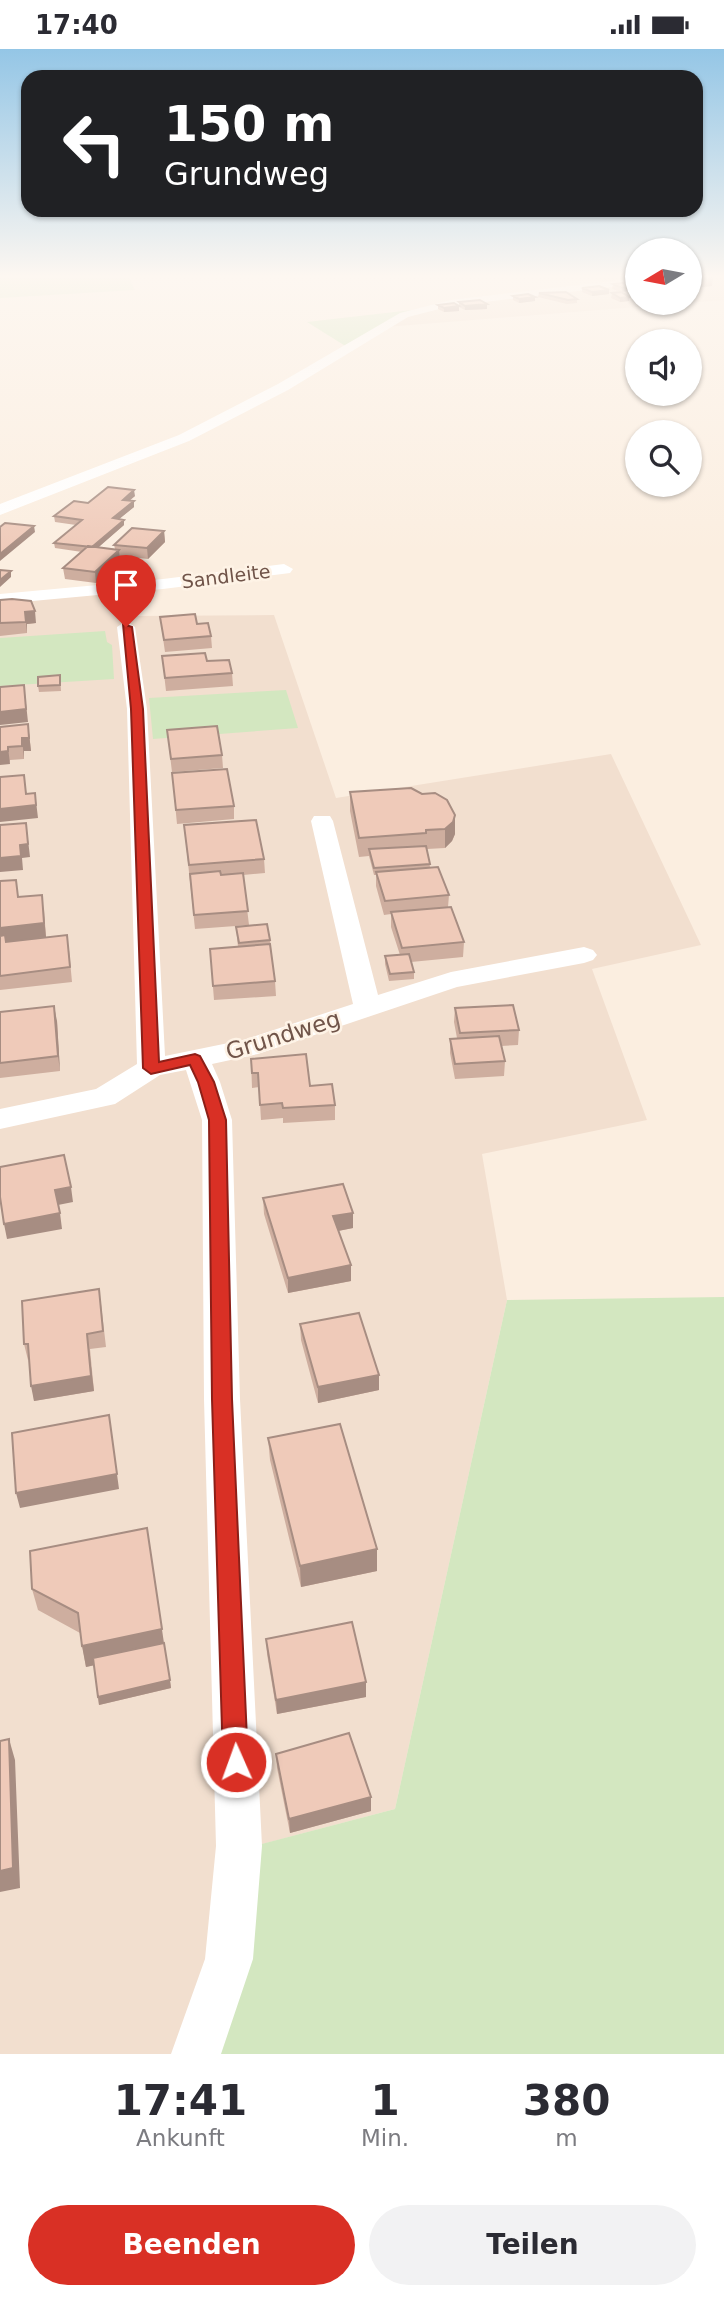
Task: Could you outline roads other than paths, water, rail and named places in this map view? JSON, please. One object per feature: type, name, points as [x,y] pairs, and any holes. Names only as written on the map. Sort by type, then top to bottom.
[{"type":"street","points":[[0,510],[184,438],[316,368]]},
{"type":"street","name":"Sandleite","points":[[0,599],[163,584],[284,569]]},
{"type":"street","points":[[126,627],[137,709],[151,1068]]},
{"type":"street","name":"Grundweg","points":[[322,821],[368,1009]]},
{"type":"street","name":"Grundweg","points":[[0,1119],[104,1097],[151,1068],[248,1048],[451,980],[584,955]]},
{"type":"street","points":[[195,1059],[206,1082],[217,1120],[222,1399],[239,1846],[229,1959],[197,2054]]}]
